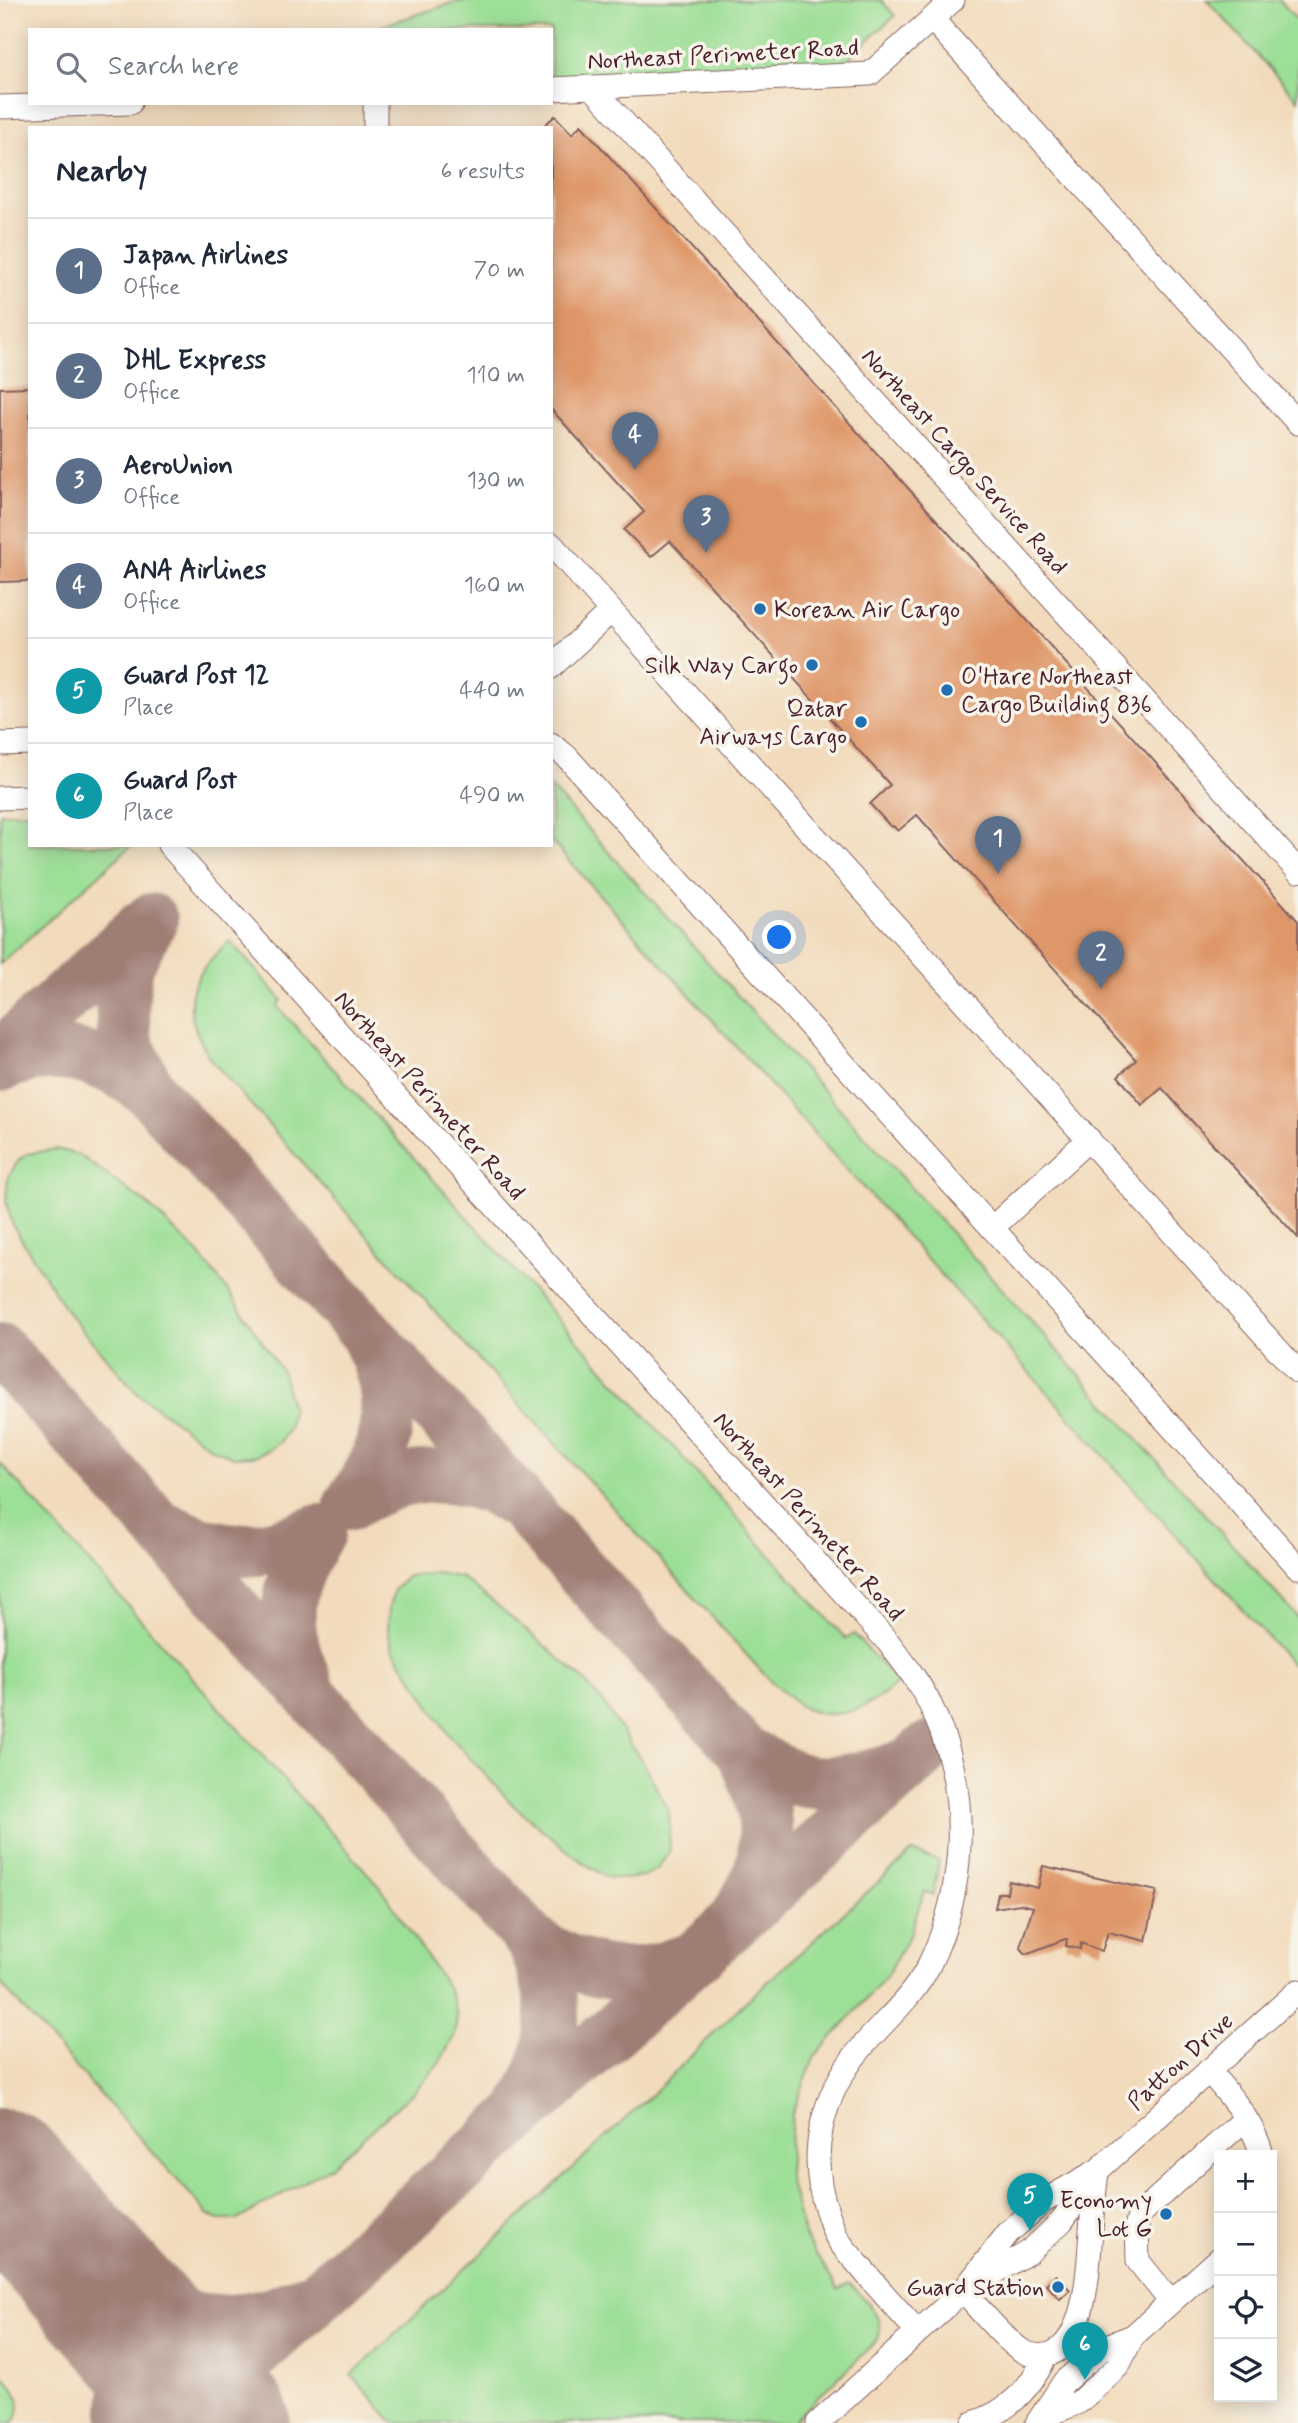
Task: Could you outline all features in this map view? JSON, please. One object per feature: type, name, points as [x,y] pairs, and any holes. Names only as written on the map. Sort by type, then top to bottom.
[{"type":"street","name":"Northeast Perimeter Road","points":[[553,89],[870,74],[953,0]]},
{"type":"street","points":[[932,19],[1298,423]]},
{"type":"street","name":"Northeast Cargo Service Road","points":[[592,87],[1298,871]]},
{"type":"street","points":[[0,107],[65,105]]},
{"type":"street","points":[[375,105],[375,126]]},
{"type":"street","points":[[553,546],[1298,1371]]},
{"type":"street","points":[[553,665],[611,611]]},
{"type":"street","points":[[0,744],[28,743]]},
{"type":"street","points":[[553,746],[566,756],[1298,1567]]},
{"type":"street","points":[[0,798],[28,797]]},
{"type":"street","name":"Northeast Perimeter Road","points":[[171,847],[888,1642],[913,1674],[934,1712],[948,1749],[959,1804],[959,1862],[946,1923],[929,1966],[906,2000],[861,2048],[838,2080],[822,2117],[817,2159],[823,2200],[838,2239],[917,2331]]},
{"type":"street","points":[[992,1228],[1089,1139]]},
{"type":"street","name":"Patton Drive","points":[[827,2420],[917,2331],[963,2291],[1029,2252],[1062,2221],[1097,2171],[1298,1991]]},
{"type":"street","points":[[1208,2071],[1226,2090],[1261,2150]]},
{"type":"street","points":[[1171,2302],[1138,2261],[1137,2224],[1140,2214],[1245,2119]]},
{"type":"street","points":[[963,2291],[1016,2347],[1029,2354],[1046,2355],[1060,2348],[1072,2334],[1083,2311],[1097,2171]]},
{"type":"street","points":[[1039,2420],[1079,2402],[1118,2367],[1133,2336],[1214,2263]]},
{"type":"street","points":[[972,2423],[1014,2402],[1036,2378],[1046,2355]]},
{"type":"green space","points":[[881,0],[895,16],[841,65],[553,78],[553,28],[376,28],[455,2]]},
{"type":"green space","points":[[1207,0],[1279,0],[1298,21],[1298,100]]},
{"type":"green space","points":[[553,790],[1298,1618],[1298,1671],[553,843]]},
{"type":"green space","points":[[28,812],[28,847],[130,847],[0,964],[0,813]]},
{"type":"green space","points":[[230,941],[282,1000],[277,1006],[846,1639],[854,1634],[898,1683],[866,1705],[841,1713],[815,1712],[790,1699],[772,1683],[404,1277],[211,1060],[201,1042],[191,1010],[192,996],[203,969]]},
{"type":"green space","points":[[57,1149],[79,1155],[146,1203],[198,1253],[229,1292],[283,1373],[292,1410],[288,1430],[280,1442],[254,1456],[234,1457],[213,1449],[138,1394],[69,1315],[13,1226],[6,1201],[8,1177],[19,1160],[27,1154]]},
{"type":"green space","points":[[0,1463],[381,1888],[449,1990],[457,2015],[455,2035],[438,2065],[416,2090],[330,2167],[237,2220],[219,2220],[208,2214],[0,1983]]},
{"type":"green space","points":[[438,1573],[462,1578],[497,1605],[583,1679],[605,1705],[647,1769],[669,1812],[670,1850],[658,1868],[644,1876],[626,1879],[606,1877],[574,1856],[513,1805],[449,1735],[393,1649],[388,1632],[389,1608],[394,1590],[408,1576]]},
{"type":"green space","points":[[912,1852],[939,1861],[933,1895],[924,1892],[910,1934],[886,1977],[814,2058],[792,2114],[788,2175],[805,2238],[838,2289],[849,2283],[873,2308],[879,2323],[878,2340],[791,2423],[394,2423],[351,2375],[666,2081],[742,2005]]},
{"type":"green space","points":[[0,2371],[14,2389],[19,2402],[13,2423],[0,2423]]},
{"type":"building","name":"O'Hare Northeast Cargo Building 836","points":[[555,116],[572,134],[581,125],[1298,921],[1298,1238],[1162,1088],[1142,1105],[1118,1076],[1136,1060],[917,815],[898,831],[870,804],[890,785],[670,541],[651,557],[624,530],[644,512],[553,411],[553,126],[543,126]]},
{"type":"building","points":[[28,387],[28,581],[0,582],[0,388]]},
{"type":"building","points":[[1043,1866],[1157,1891],[1146,1941],[1108,1932],[1102,1951],[1081,1943],[1080,1949],[1066,1946],[1065,1939],[1026,1954],[1020,1947],[1033,1907],[1020,1904],[995,1908],[998,1893],[1007,1893],[1009,1881],[1038,1888]]},
{"type":"building","name":"Guard Station","points":[[1056,2275],[1070,2290],[1060,2299],[1046,2284]]},
{"type":"taxiway","points":[[0,1065],[40,1054],[79,1056],[115,1069],[150,1092],[125,1042],[122,1002],[127,964],[151,920]]},
{"type":"taxiway","points":[[0,1056],[142,927]]},
{"type":"taxiway","points":[[150,1092],[742,1750]]},
{"type":"taxiway","points":[[369,1340],[385,1383],[386,1424],[375,1464],[351,1503],[391,1484],[432,1476],[472,1481],[513,1500]]},
{"type":"taxiway","points":[[0,1350],[533,1942],[573,1963],[616,1973],[646,1972],[688,1961]]},
{"type":"taxiway","points":[[162,1527],[204,1544],[240,1550],[276,1545],[319,1531],[298,1572],[289,1607],[292,1643],[307,1686]]},
{"type":"taxiway","points":[[177,2423],[927,1749]]},
{"type":"taxiway","points":[[740,1912],[758,1878],[763,1861],[766,1828],[761,1796],[742,1750],[786,1774],[813,1782],[853,1780],[904,1766]]},
{"type":"taxiway","points":[[526,2103],[545,2063],[552,2024],[548,1984],[533,1942]]},
{"type":"taxiway","points":[[125,2423],[130,2358],[103,2290],[160,2315],[226,2322],[276,2313],[304,2301]]},
{"type":"runway","points":[[0,2176],[222,2423]]},
{"type":"place","name":"ANA Airlines","points":[[635,470]]},
{"type":"place","name":"AeroUnion","points":[[706,553]]},
{"type":"place","name":"Korean Air Cargo","points":[[760,609]]},
{"type":"place","name":"Silk Way Cargo","points":[[812,665]]},
{"type":"place","name":"O'Hare Northeast Cargo Building 836","points":[[947,690]]},
{"type":"place","name":"Qatar Airways Cargo","points":[[861,722]]},
{"type":"place","name":"Japan Airlines","points":[[998,874]]},
{"type":"place","name":"DHL Express","points":[[1101,989]]},
{"type":"place","name":"Economy Lot G","points":[[1166,2214]]},
{"type":"place","name":"Guard Post 12","points":[[1030,2231]]},
{"type":"place","name":"Guard Station","points":[[1058,2287]]},
{"type":"place","name":"Guard Post","points":[[1085,2380]]}]
